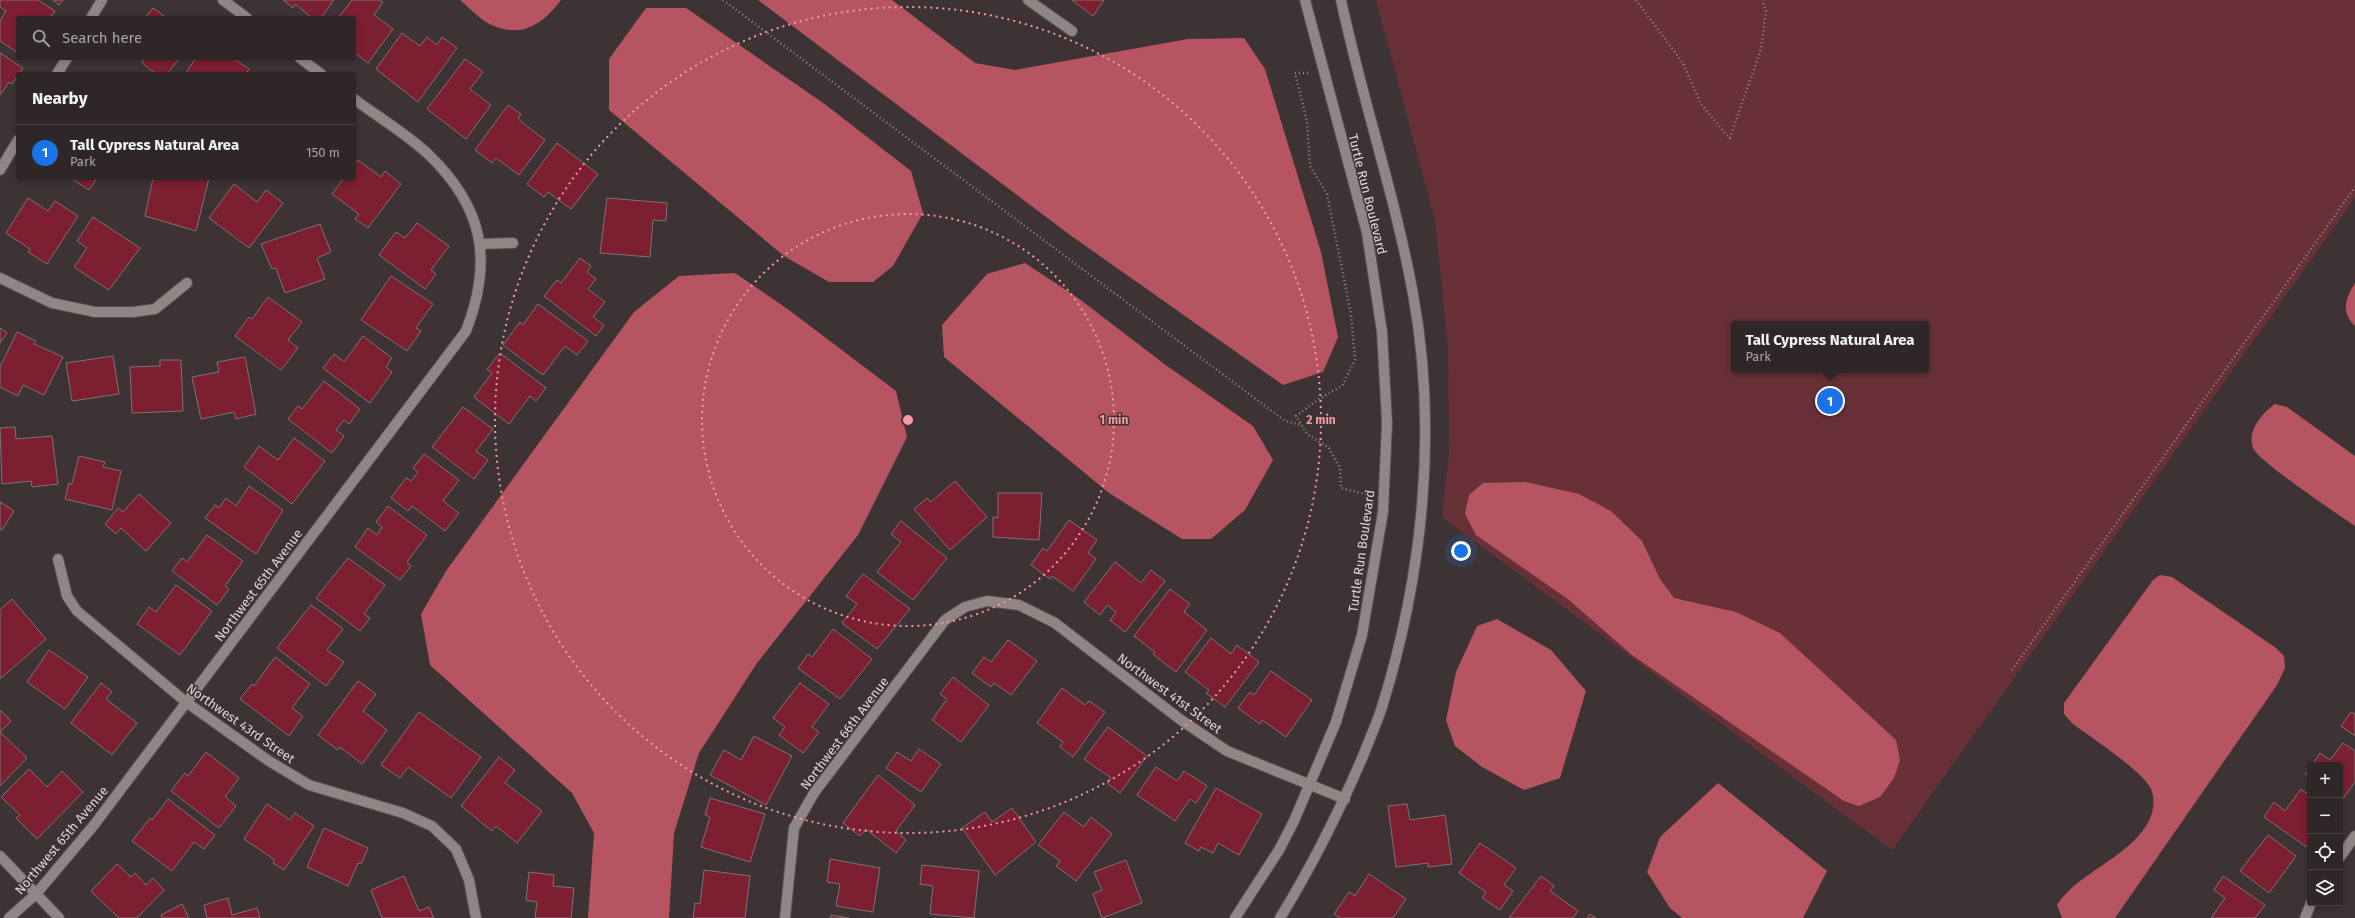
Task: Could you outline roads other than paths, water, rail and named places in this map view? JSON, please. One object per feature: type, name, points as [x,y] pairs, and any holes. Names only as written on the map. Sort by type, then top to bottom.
[{"type":"street","points":[[92,16],[102,0]]},
{"type":"street","points":[[223,0],[244,16]]},
{"type":"street","points":[[1028,0],[1072,31]]},
{"type":"street","name":"Turtle Run Boulevard","points":[[1235,918],[1279,850],[1336,722],[1362,635],[1383,512],[1387,423],[1382,332],[1366,233],[1305,0]]},
{"type":"street","name":"Turtle Run Boulevard","points":[[1280,918],[1306,876],[1345,799],[1382,708],[1407,612],[1421,517],[1425,439],[1424,376],[1414,295],[1398,224],[1341,0]]},
{"type":"street","points":[[58,72],[66,60]]},
{"type":"street","points":[[303,60],[318,72]]},
{"type":"street","points":[[356,100],[428,154],[451,179],[470,209],[481,244],[512,243]]},
{"type":"street","points":[[0,170],[16,143]]},
{"type":"street","name":"Northwest 65th Avenue","points":[[9,918],[36,894],[94,825],[466,331],[475,308],[480,282],[481,244]]},
{"type":"street","points":[[0,278],[52,303],[95,312],[133,312],[155,309],[187,283]]},
{"type":"street","name":"Northwest 43rd Street","points":[[58,559],[67,596],[77,611],[186,702],[269,761],[309,785],[403,813],[432,826],[456,849],[469,880],[476,918]]},
{"type":"street","name":"Northwest 41st Street","points":[[987,601],[1019,605],[1055,623],[1181,720],[1227,751],[1308,786],[1345,799]]},
{"type":"street","name":"Northwest 66th Avenue","points":[[785,918],[794,828],[814,793],[945,620],[965,607],[987,601]]},
{"type":"street","points":[[2343,853],[2355,836]]},
{"type":"street","points":[[0,856],[59,918]]},
{"type":"street","points":[[2305,918],[2310,906]]},
{"type":"place","name":"Tall Cypress Natural Area","points":[[1830,401]]}]
